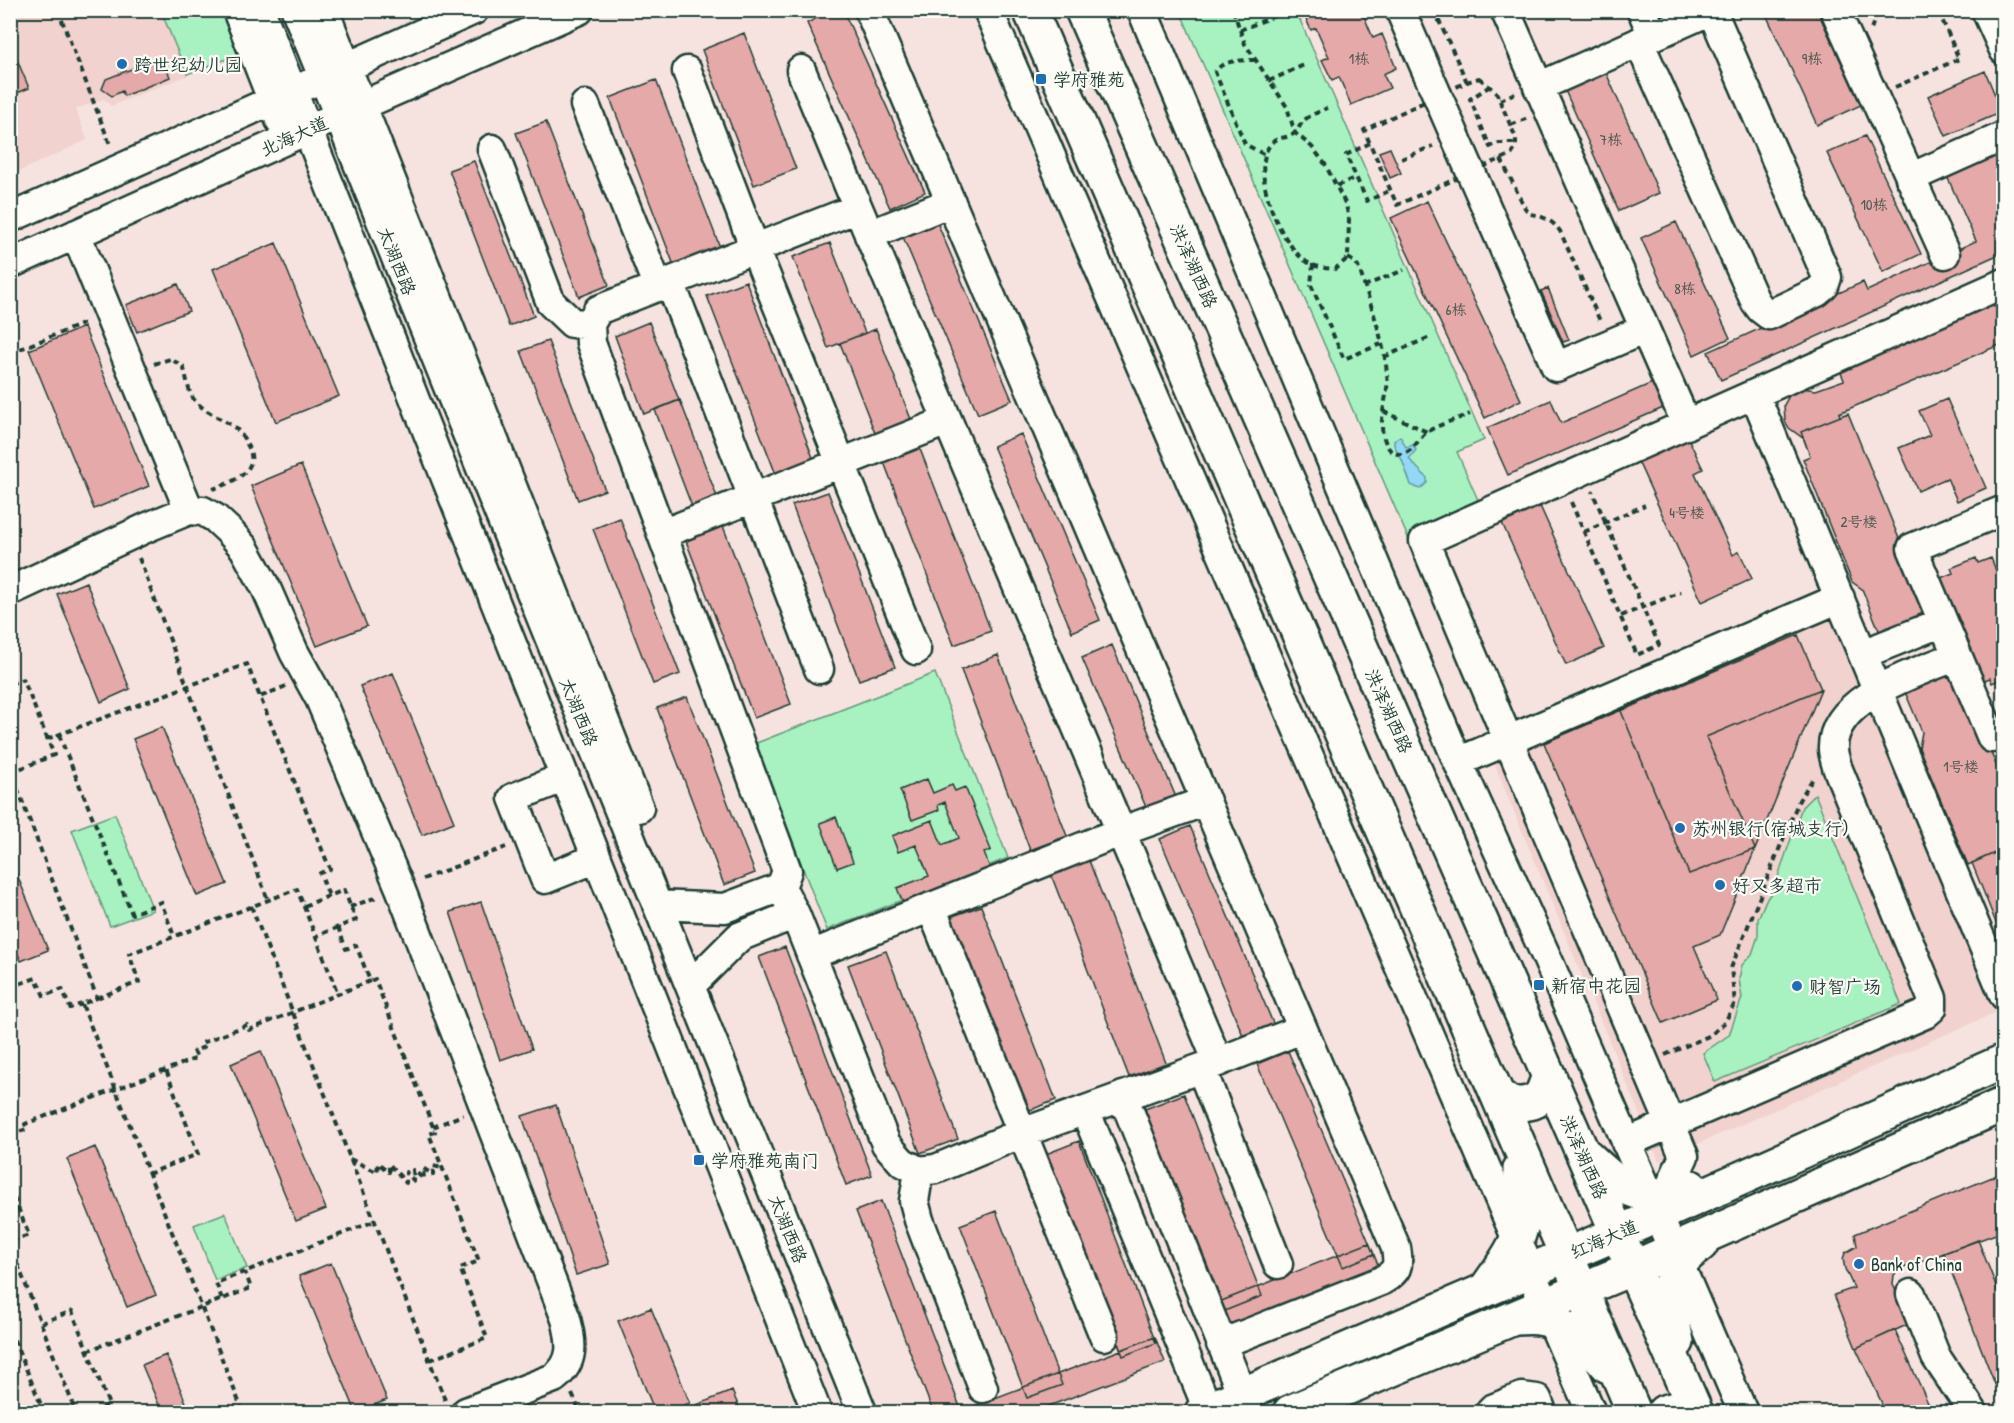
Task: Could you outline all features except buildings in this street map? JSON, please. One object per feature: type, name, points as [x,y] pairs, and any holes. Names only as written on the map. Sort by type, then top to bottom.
[{"type":"main road","points":[[1030,10],[1634,1413]]},
{"type":"main road","name":"洪泽湖西路","points":[[1082,10],[1618,1233],[1685,1407]]},
{"type":"main road","name":"红海大道","points":[[1206,1412],[1245,1404],[1485,1290],[1524,1256],[1567,1255],[1618,1233],[1658,1201],[1754,1172],[2004,1061]]},
{"type":"main road","points":[[1498,1095],[1510,1104],[1533,1102],[1542,1094],[1549,1076]]},
{"type":"main road","name":"红海大道","points":[[1290,1413],[1512,1318],[1549,1314],[1582,1289],[1633,1268],[1676,1258],[1716,1232],[2004,1104]]},
{"type":"main road","points":[[1513,1129],[1525,1200],[1524,1256]]},
{"type":"main road","points":[[1582,1151],[1612,1180],[1658,1201]]},
{"type":"main road","points":[[1676,1258],[1671,1290],[1671,1313],[1685,1407]]},
{"type":"main road","points":[[1549,1314],[1593,1348],[1621,1383]]},
{"type":"street","points":[[237,10],[283,97]]},
{"type":"street","points":[[260,10],[283,97]]},
{"type":"street","name":"太湖西路","points":[[296,10],[335,74],[350,111],[697,979],[862,1413]]},
{"type":"street","points":[[324,10],[335,74]]},
{"type":"street","points":[[10,218],[474,10]]},
{"type":"street","name":"北海大道","points":[[10,264],[579,10]]},
{"type":"street","points":[[869,10],[1396,1248],[1398,1264],[1393,1274],[1381,1281],[1221,1344]]},
{"type":"street","points":[[988,10],[1591,1413]]},
{"type":"street","points":[[1143,10],[1458,762],[1547,958],[1626,1143],[1658,1201],[1676,1258],[1743,1413]]},
{"type":"street","points":[[1400,10],[1556,367],[1645,329]]},
{"type":"street","points":[[1505,10],[1687,425]]},
{"type":"street","points":[[1538,87],[1646,39],[1712,10],[1827,277],[1824,286],[1817,292],[1769,315],[1755,301],[1646,39],[1641,10]]},
{"type":"street","points":[[1835,10],[1945,254]]},
{"type":"street","points":[[1986,10],[2004,50]]},
{"type":"street","points":[[801,69],[1120,832],[1210,1065],[1278,1264]]},
{"type":"street","points":[[687,70],[755,249],[916,650]]},
{"type":"street","name":"太湖西路","points":[[283,97],[565,777],[818,1413]]},
{"type":"street","points":[[585,105],[664,285],[753,498],[819,669]]},
{"type":"street","points":[[1911,178],[2004,136]]},
{"type":"street","points":[[492,149],[551,303],[572,323],[590,324]]},
{"type":"street","points":[[150,157],[166,194]]},
{"type":"street","points":[[869,235],[951,202]]},
{"type":"street","points":[[858,208],[598,310],[590,324],[591,343],[787,871],[781,887],[795,914],[886,1144],[902,1162],[919,1171],[936,1169],[1022,1133],[1302,1029]]},
{"type":"street","points":[[76,234],[185,499],[215,518],[244,548],[320,699],[400,888],[566,1319],[571,1338],[572,1355],[563,1371],[554,1378],[456,1407]]},
{"type":"street","points":[[1658,1201],[1684,1156],[1424,541],[2004,283]]},
{"type":"street","points":[[1755,395],[2004,995]]},
{"type":"street","points":[[662,534],[947,421]]},
{"type":"street","points":[[10,591],[130,535],[185,499]]},
{"type":"street","points":[[2004,510],[1912,548],[1992,738],[2004,733]]},
{"type":"street","points":[[1458,762],[1840,598]]},
{"type":"street","points":[[1863,654],[1943,621]]},
{"type":"street","points":[[1626,1143],[1925,1014],[1932,1008],[1932,998],[1837,767],[1833,749],[1836,731],[1847,713],[1878,690],[1957,656]]},
{"type":"street","points":[[565,777],[513,798],[545,879],[597,858]]},
{"type":"street","points":[[811,955],[1120,832],[1206,801]]},
{"type":"street","points":[[667,906],[725,908],[781,887]]},
{"type":"street","points":[[931,908],[1104,1336]]},
{"type":"street","points":[[795,914],[739,937],[697,979],[878,1413]]},
{"type":"street","points":[[1123,1096],[1245,1404]]},
{"type":"street","points":[[1085,1110],[1206,1412]]},
{"type":"street","points":[[919,1171],[914,1201],[919,1220],[983,1388]]},
{"type":"street","points":[[1911,1294],[1936,1357],[1973,1413]]},
{"type":"street","points":[[1490,1413],[1492,1409],[1522,1397],[1537,1400],[1542,1413]]},
{"type":"path","points":[[58,10],[120,170]]},
{"type":"path","points":[[1233,10],[1255,60],[1287,107],[1295,133],[1319,156],[1346,205],[1349,219],[1348,258],[1335,269],[1306,261],[1294,250],[1279,229],[1266,188],[1265,155],[1269,145],[1277,138],[1295,133],[1303,122],[1327,108]]},
{"type":"path","points":[[1434,10],[1467,82]]},
{"type":"path","points":[[1874,96],[1959,59],[1938,10]]},
{"type":"path","points":[[1240,30],[1282,13]]},
{"type":"path","points":[[1255,60],[1234,62],[1218,68],[1215,72],[1245,144],[1265,155]]},
{"type":"path","points":[[1269,81],[1304,65]]},
{"type":"path","points":[[1479,78],[1496,92],[1516,138],[1516,143],[1512,154],[1397,205],[1364,130],[1437,95],[1479,78]]},
{"type":"path","points":[[1490,86],[1470,99],[1490,147],[1516,143]]},
{"type":"path","points":[[1401,159],[1455,136]]},
{"type":"path","points":[[1370,143],[1346,154],[1356,177],[1367,201],[1391,190]]},
{"type":"path","points":[[1501,159],[1525,208],[1530,214],[1539,215],[1553,222],[1560,231],[1610,344]]},
{"type":"path","points":[[1337,186],[1356,177]]},
{"type":"path","points":[[1348,258],[1356,263],[1384,357],[1388,385],[1381,426],[1390,450],[1398,454],[1406,453],[1414,448],[1427,432],[1470,414]]},
{"type":"path","points":[[1313,264],[1311,285],[1344,359],[1381,344]]},
{"type":"path","points":[[1364,286],[1404,270]]},
{"type":"path","points":[[10,353],[108,313]]},
{"type":"path","points":[[1384,357],[1430,337]]},
{"type":"path","points":[[152,367],[155,363],[170,359],[183,366],[192,397],[236,429],[246,442],[253,458],[246,471],[234,480],[215,488],[192,486],[185,499]]},
{"type":"path","points":[[1383,411],[1427,432]]},
{"type":"path","points":[[1573,476],[1606,522],[1659,645],[1637,655],[1584,532],[1573,476]]},
{"type":"path","points":[[1584,532],[1645,505]]},
{"type":"path","points":[[130,535],[268,900]]},
{"type":"path","points":[[1621,616],[1681,592]]},
{"type":"path","points":[[47,740],[247,664],[330,869],[320,873],[329,896]]},
{"type":"path","points":[[260,697],[309,677]]},
{"type":"path","points":[[10,684],[23,679],[54,755],[11,771],[97,998]]},
{"type":"path","points":[[59,735],[132,914],[161,902],[174,936]]},
{"type":"path","points":[[1645,1064],[1711,1035],[1725,1022],[1735,1003],[1731,968],[1799,800],[1833,749]]},
{"type":"path","points":[[10,786],[16,784]]},
{"type":"path","points":[[400,888],[529,837]]},
{"type":"path","points":[[10,987],[36,978],[44,996],[62,989],[70,1008],[82,1004],[139,982],[129,954],[297,889],[339,994]]},
{"type":"path","points":[[304,906],[344,890],[356,920],[316,936]]},
{"type":"path","points":[[251,906],[430,1360],[456,1407]]},
{"type":"path","points":[[338,927],[346,949],[356,945],[369,981]]},
{"type":"path","points":[[10,1135],[27,1129],[25,1124],[196,1058],[194,1051],[204,1047],[202,1043],[247,1026],[249,1029],[293,1013],[375,979],[435,1132],[429,1134],[479,1261],[460,1268],[487,1338],[430,1360]]},
{"type":"path","points":[[82,1004],[243,1413]]},
{"type":"path","points":[[148,1174],[198,1154],[166,1070]]},
{"type":"path","points":[[350,1159],[376,1172],[378,1163],[389,1172],[389,1164],[406,1183],[406,1172],[414,1182],[413,1170],[424,1179],[423,1168],[433,1176],[433,1166],[443,1168]]},
{"type":"path","points":[[10,1188],[29,1235],[10,1244],[76,1413]]},
{"type":"path","points":[[222,1299],[216,1283],[375,1221]]},
{"type":"path","points":[[87,1351],[251,1288],[245,1272]]},
{"type":"path","points":[[41,1323],[72,1311],[109,1405],[92,1413]]},
{"type":"path","points":[[10,1330],[44,1413]]},
{"type":"shaded area","name":"跨世纪幼儿园","points":[[10,11],[227,11],[243,53],[111,106],[104,99],[76,109],[87,140],[11,175]]},
{"type":"shaded area","points":[[1836,613],[1999,1011],[1659,1161],[1493,761]]},
{"type":"green space","points":[[161,11],[227,11],[243,53],[187,74]]},
{"type":"green space","points":[[1180,11],[1296,11],[1484,440],[1457,452],[1482,509],[1409,540]]},
{"type":"green space","points":[[935,673],[1008,858],[827,930],[754,744]]},
{"type":"green space","points":[[1815,794],[1901,1004],[1715,1082],[1703,1053],[1729,1035],[1742,998],[1739,979],[1742,965],[1752,954],[1758,936],[1758,919],[1766,900],[1773,891],[1802,807]]},
{"type":"green space","points":[[115,814],[153,910],[110,926],[72,830]]},
{"type":"green space","points":[[225,1213],[247,1268],[215,1280],[194,1225]]},
{"type":"water","points":[[1400,436],[1406,447],[1413,445],[1416,450],[1409,459],[1427,478],[1427,483],[1420,489],[1411,485],[1394,445],[1394,440]]},
{"type":"place","name":"跨世纪幼儿园","points":[[122,64]]},
{"type":"place","name":"学府雅苑","points":[[1041,79]]},
{"type":"place","name":"苏州银行(宿城支行)","points":[[1680,828]]},
{"type":"place","name":"好又多超市","points":[[1720,885]]},
{"type":"place","name":"新宿中花园","points":[[1539,985]]},
{"type":"place","name":"财智广场","points":[[1797,986]]},
{"type":"place","name":"学府雅苑南门","points":[[699,1160]]},
{"type":"place","name":"Bank of China","points":[[1859,1264]]}]
